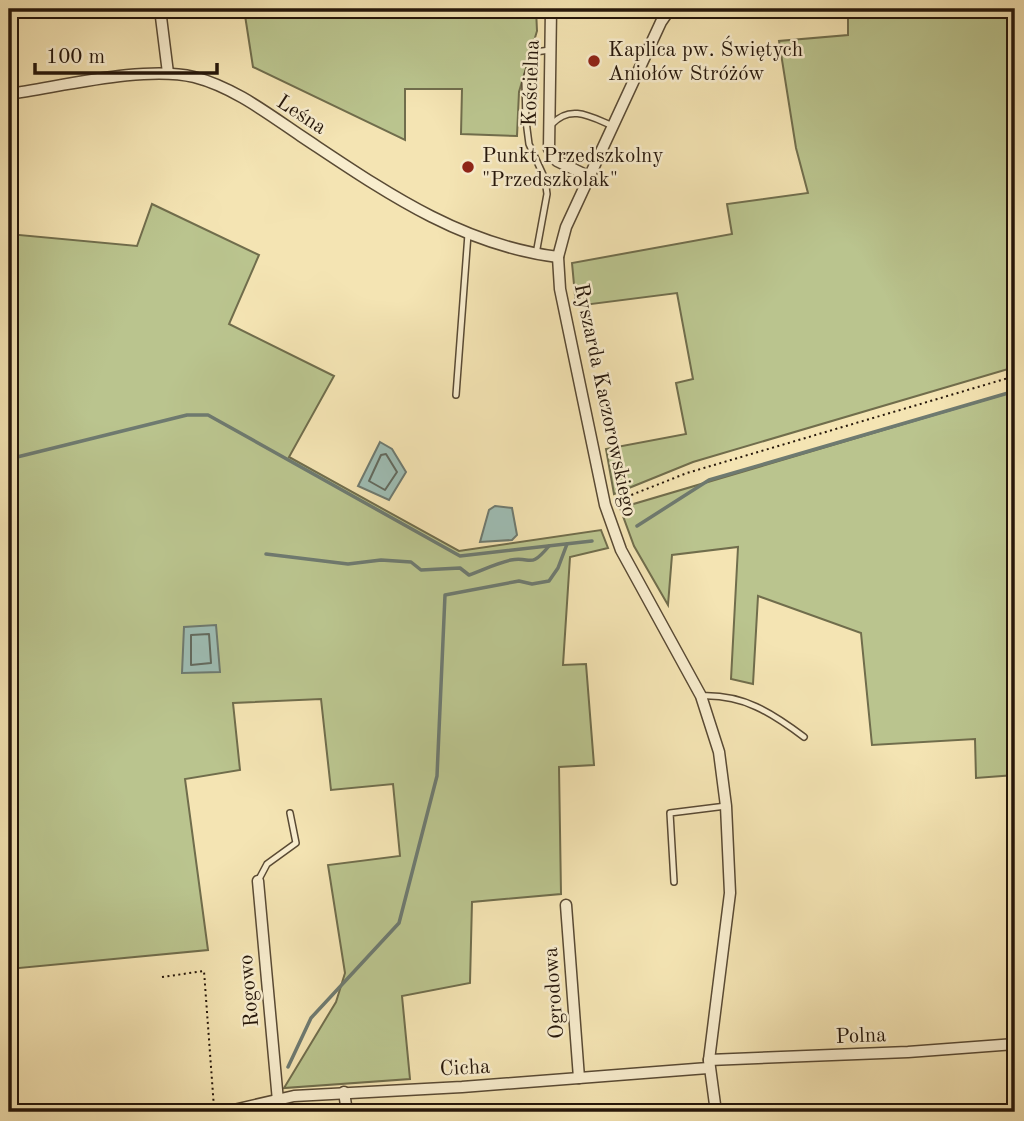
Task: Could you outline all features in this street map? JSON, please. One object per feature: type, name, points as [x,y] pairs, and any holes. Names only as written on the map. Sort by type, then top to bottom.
[{"type":"street","points":[[160,9],[168,74]]},
{"type":"street","name":"Kościelna","points":[[551,9],[549,149],[553,157],[571,170],[590,177]]},
{"type":"street","points":[[558,257],[566,227],[661,22],[670,9]]},
{"type":"street","name":"Leśna","points":[[9,94],[168,74],[192,76],[234,92],[406,205],[468,234],[536,254],[558,257]]},
{"type":"street","name":"Ryszarda Kaczorowskiego","points":[[558,257],[560,289],[605,505],[621,550],[701,696],[719,752],[730,860],[728,926],[708,1064],[716,1112]]},
{"type":"street","name":"Rogowo","points":[[258,881],[279,1112]]},
{"type":"street","name":"Ogrodowa","points":[[566,905],[579,1078]]},
{"type":"street","name":"Polna","points":[[708,1064],[1015,1044]]},
{"type":"street","name":"Cicha","points":[[225,1112],[277,1098],[579,1078],[708,1064]]},
{"type":"street","points":[[344,1092],[347,1112]]},
{"type":"lane","points":[[536,254],[547,194],[545,179],[529,144],[525,82],[536,52],[550,50]]},
{"type":"lane","points":[[548,130],[562,116],[571,113],[590,115],[613,125]]},
{"type":"lane","points":[[456,395],[468,234]]},
{"type":"lane","points":[[701,696],[721,695],[763,708],[804,737]]},
{"type":"lane","points":[[674,881],[670,813],[726,806]]},
{"type":"lane","points":[[258,881],[267,864],[296,843],[290,813]]},
{"type":"path","points":[[605,505],[688,473],[1015,376]]},
{"type":"path","points":[[162,977],[204,971],[214,1112]]},
{"type":"green space","points":[[244,9],[536,9],[537,31],[519,92],[517,136],[461,134],[462,89],[405,89],[405,140],[253,67]]},
{"type":"green space","points":[[848,9],[1015,9],[1015,367],[693,462],[614,494],[606,449],[686,434],[676,383],[693,379],[677,293],[576,306],[572,263],[732,234],[727,204],[808,193],[796,148],[779,41],[848,35]]},
{"type":"green space","points":[[152,204],[259,255],[229,324],[334,376],[289,457],[459,551],[601,530],[608,548],[570,557],[563,665],[586,664],[594,765],[559,767],[561,894],[472,902],[470,983],[402,996],[410,1079],[284,1088],[336,1002],[345,973],[328,865],[400,856],[393,784],[331,790],[321,699],[233,703],[240,770],[185,779],[208,950],[9,969],[9,234],[137,246]]},
{"type":"green space","points":[[1015,391],[1015,775],[976,778],[975,739],[872,745],[861,633],[758,596],[753,684],[731,679],[738,547],[672,555],[668,605],[634,546],[620,508]]},
{"type":"water","points":[[380,442],[392,449],[406,472],[389,500],[358,486]]},
{"type":"water","points":[[495,506],[512,508],[517,535],[512,540],[480,542],[489,510]]},
{"type":"water","points":[[216,625],[220,672],[182,673],[184,627]]},
{"type":"waterway","points":[[637,526],[709,480],[1015,391]]},
{"type":"waterway","points":[[9,459],[187,415],[208,415],[460,556],[592,541]]},
{"type":"waterway","points":[[288,1067],[311,1018],[399,923],[437,776],[445,595],[519,581],[532,584],[549,581],[558,568],[567,544]]},
{"type":"waterway","points":[[266,554],[348,564],[381,560],[411,562],[421,570],[460,568],[469,575],[511,560],[534,560],[549,546]]},
{"type":"place","name":"Kaplica pw. Świętych Aniołów Stróżów","points":[[594,61]]},
{"type":"place","name":"Punkt Przedszkolny \"Przedszkolak\"","points":[[468,167]]}]
